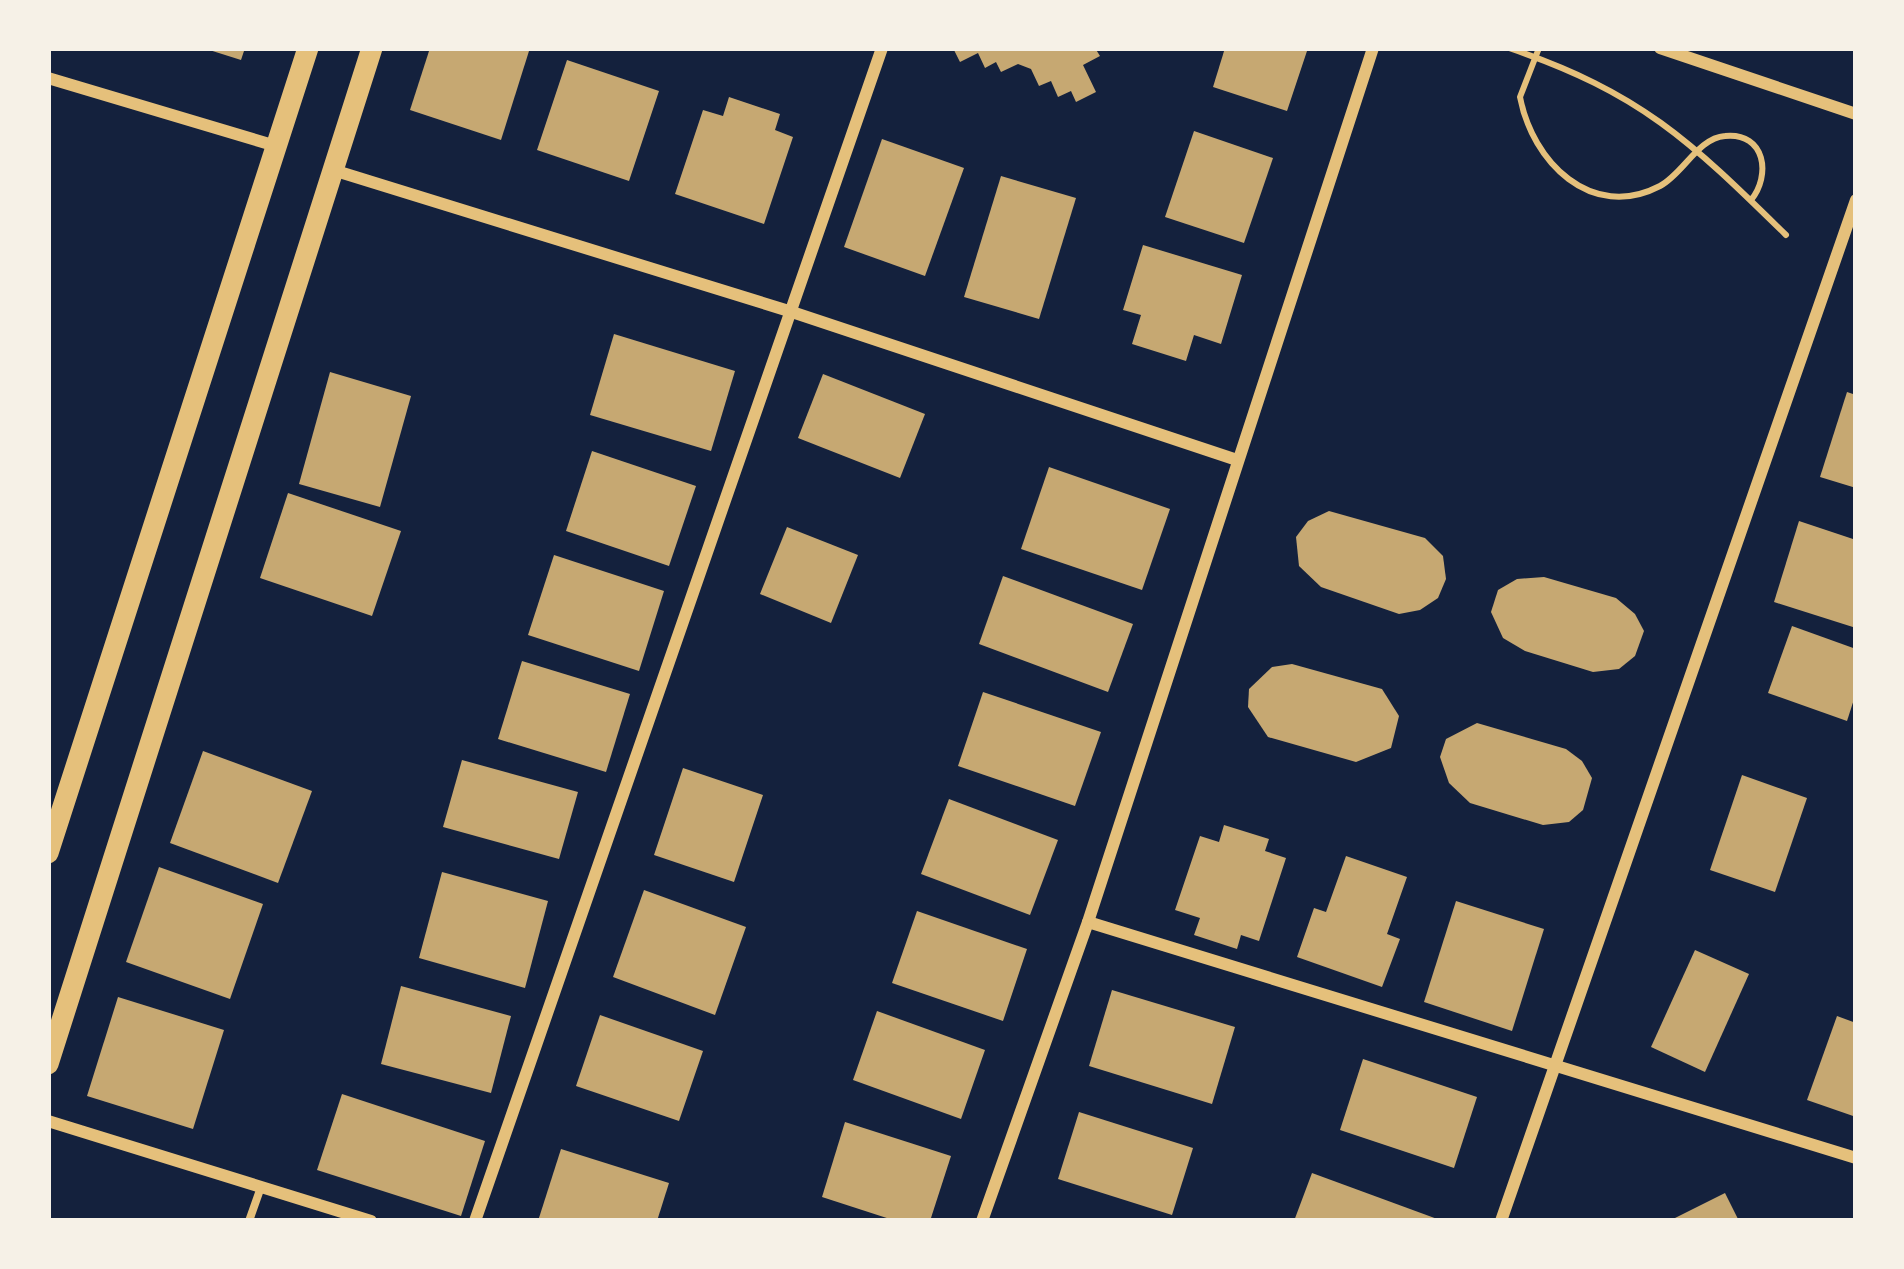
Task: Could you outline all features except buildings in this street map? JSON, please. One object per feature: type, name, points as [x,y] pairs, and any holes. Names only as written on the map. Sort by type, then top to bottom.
[{"type":"main road","points":[[48,853],[308,48]]},
{"type":"main road","points":[[48,1064],[372,48]]},
{"type":"street","points":[[475,1221],[881,48]]},
{"type":"street","points":[[982,1221],[1088,922],[1373,48]]},
{"type":"street","points":[[1660,48],[1856,114]]},
{"type":"street","points":[[48,78],[276,146]]},
{"type":"street","points":[[333,170],[792,312],[1237,460]]},
{"type":"street","points":[[1501,1221],[1856,200]]},
{"type":"street","points":[[1088,922],[1856,1158]]},
{"type":"street","points":[[48,1121],[371,1221]]},
{"type":"lane","points":[[249,1221],[261,1187]]},
{"type":"path","points":[[1509,48],[1537,52],[1652,112],[1699,149],[1786,235]]},
{"type":"path","points":[[1537,52],[1520,97],[1525,124],[1539,153],[1560,176],[1614,198],[1638,195],[1683,171],[1699,149],[1721,135],[1742,138],[1756,148],[1765,165],[1762,186],[1750,200]]}]
